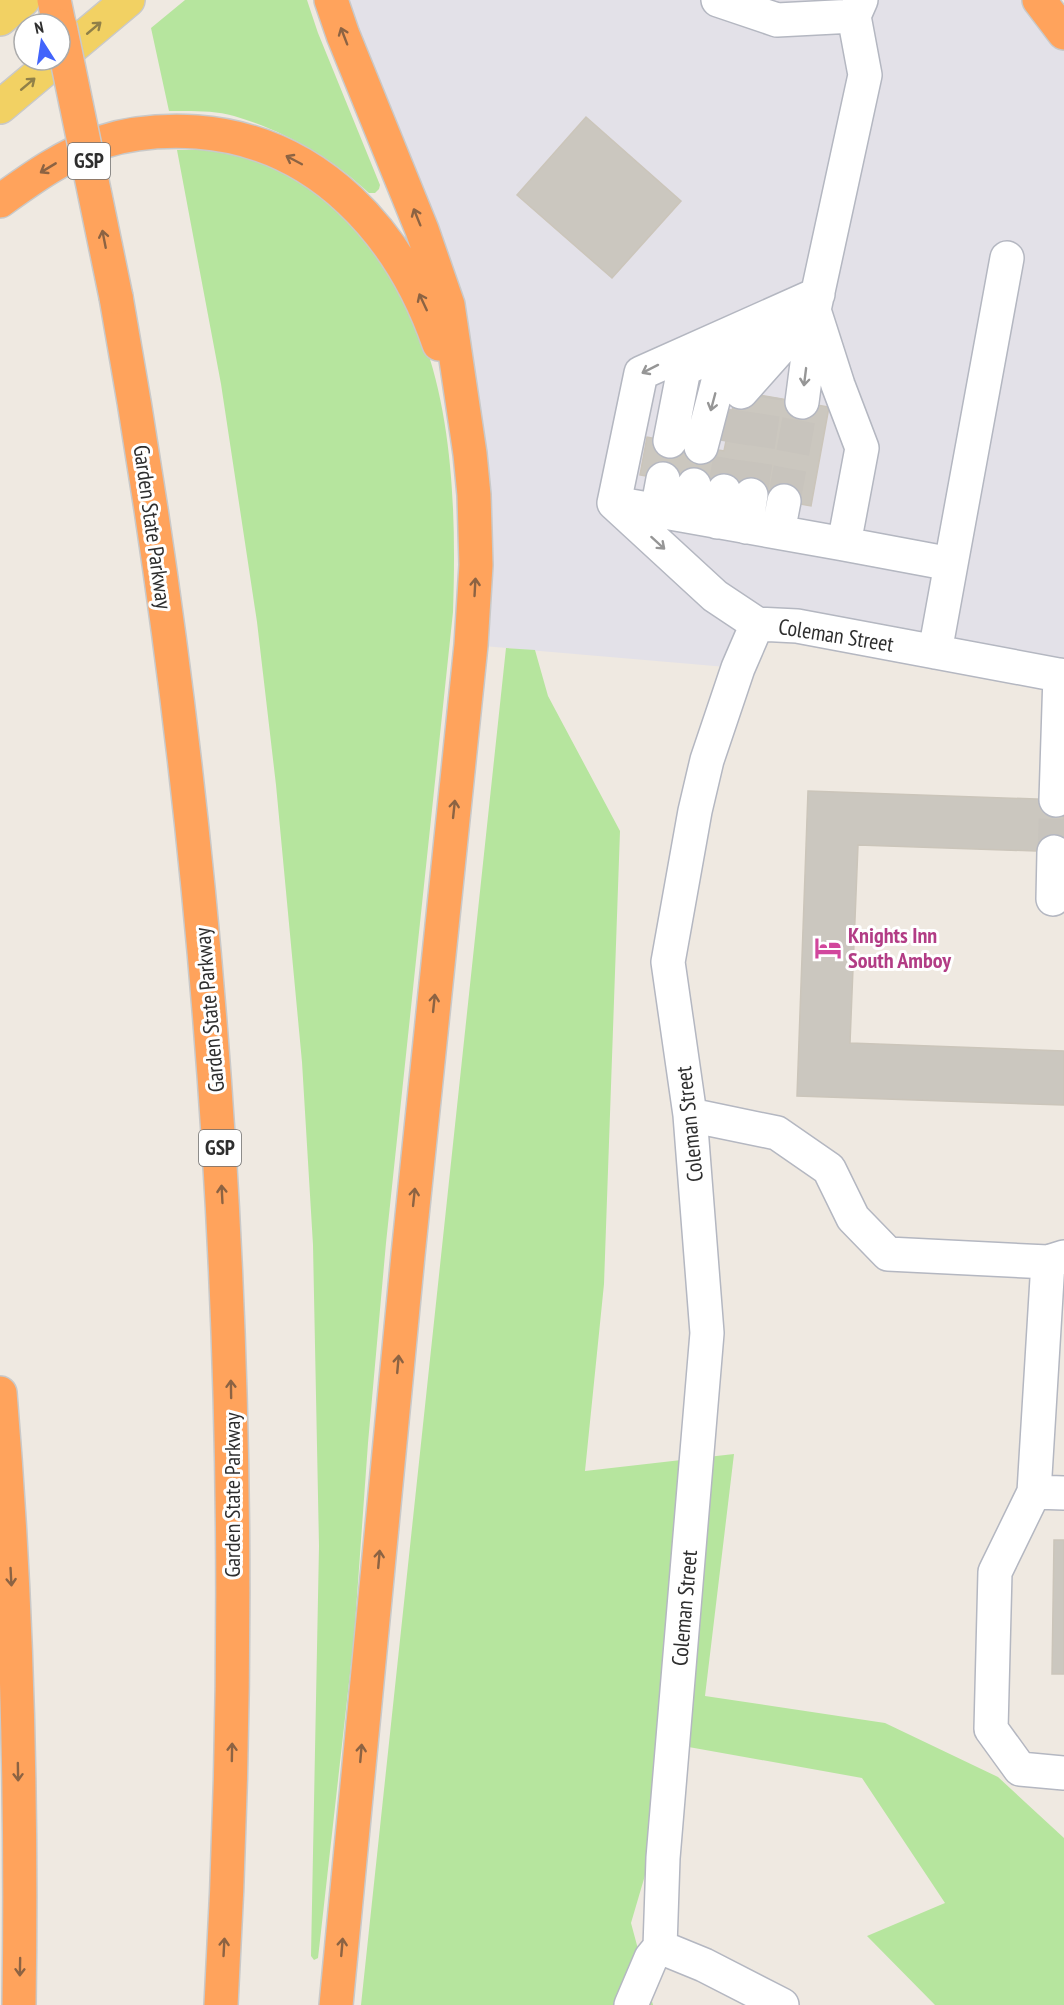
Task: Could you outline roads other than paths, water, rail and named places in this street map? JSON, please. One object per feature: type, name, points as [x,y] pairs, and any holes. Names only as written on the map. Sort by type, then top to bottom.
[{"type":"highway","points":[[331,0],[422,230],[448,305],[470,454],[476,530],[473,617],[408,1255],[336,2005]]},
{"type":"highway","points":[[1039,0],[1064,33]]},
{"type":"highway","name":"Garden State Parkway","points":[[70,72],[116,297],[152,512],[185,755],[219,1126],[229,1326],[233,1506],[232,1753],[221,2005]]},
{"type":"highway","points":[[0,201],[51,166],[75,153],[100,142],[123,136],[155,132],[208,133],[238,138],[294,160],[322,177],[346,196],[370,221],[395,253],[418,292],[429,317],[464,416]]},
{"type":"highway","points":[[0,1393],[16,1692],[19,1816],[19,2005]]},
{"type":"main road","points":[[0,19],[23,0]]},
{"type":"main road","points":[[72,47],[128,0]]},
{"type":"main road","points":[[0,107],[42,72]]},
{"type":"street","points":[[718,0],[777,20],[858,8],[865,75],[816,302],[802,402]]},
{"type":"street","points":[[935,652],[1006,258]]},
{"type":"street","points":[[753,394],[816,302]]},
{"type":"street","points":[[686,444],[720,374],[816,302]]},
{"type":"street","points":[[614,503],[641,373],[816,302]]},
{"type":"street","points":[[816,302],[838,385],[862,448],[844,544]]},
{"type":"street","points":[[778,532],[784,501]]},
{"type":"street","points":[[614,503],[705,503],[778,532],[951,564]]},
{"type":"street","points":[[614,503],[716,596],[757,624]]},
{"type":"street","name":"Coleman Street","points":[[660,1947],[663,1858],[707,1332],[690,1115],[668,962],[695,810],[708,760],[738,668],[757,624],[797,626],[1062,675]]},
{"type":"street","points":[[1056,800],[1062,675]]},
{"type":"street","points":[[1053,899],[1054,852]]},
{"type":"street","points":[[690,1115],[777,1134],[829,1169],[853,1218],[888,1254],[1056,1260],[1049,1493],[995,1572],[991,1729],[1020,1769],[1064,1773]]},
{"type":"street","points":[[631,2005],[651,1958],[660,1947],[704,1965],[782,2005]]},
{"type":"tunnel","points":[[724,491],[741,392]]},
{"type":"tunnel","points":[[751,495],[766,396]]},
{"type":"tunnel","points":[[784,501],[802,402]]},
{"type":"tunnel","points":[[1054,852],[1056,800]]},
{"type":"place","name":"Knights Inn South Amboy","points":[[828,948]]}]
